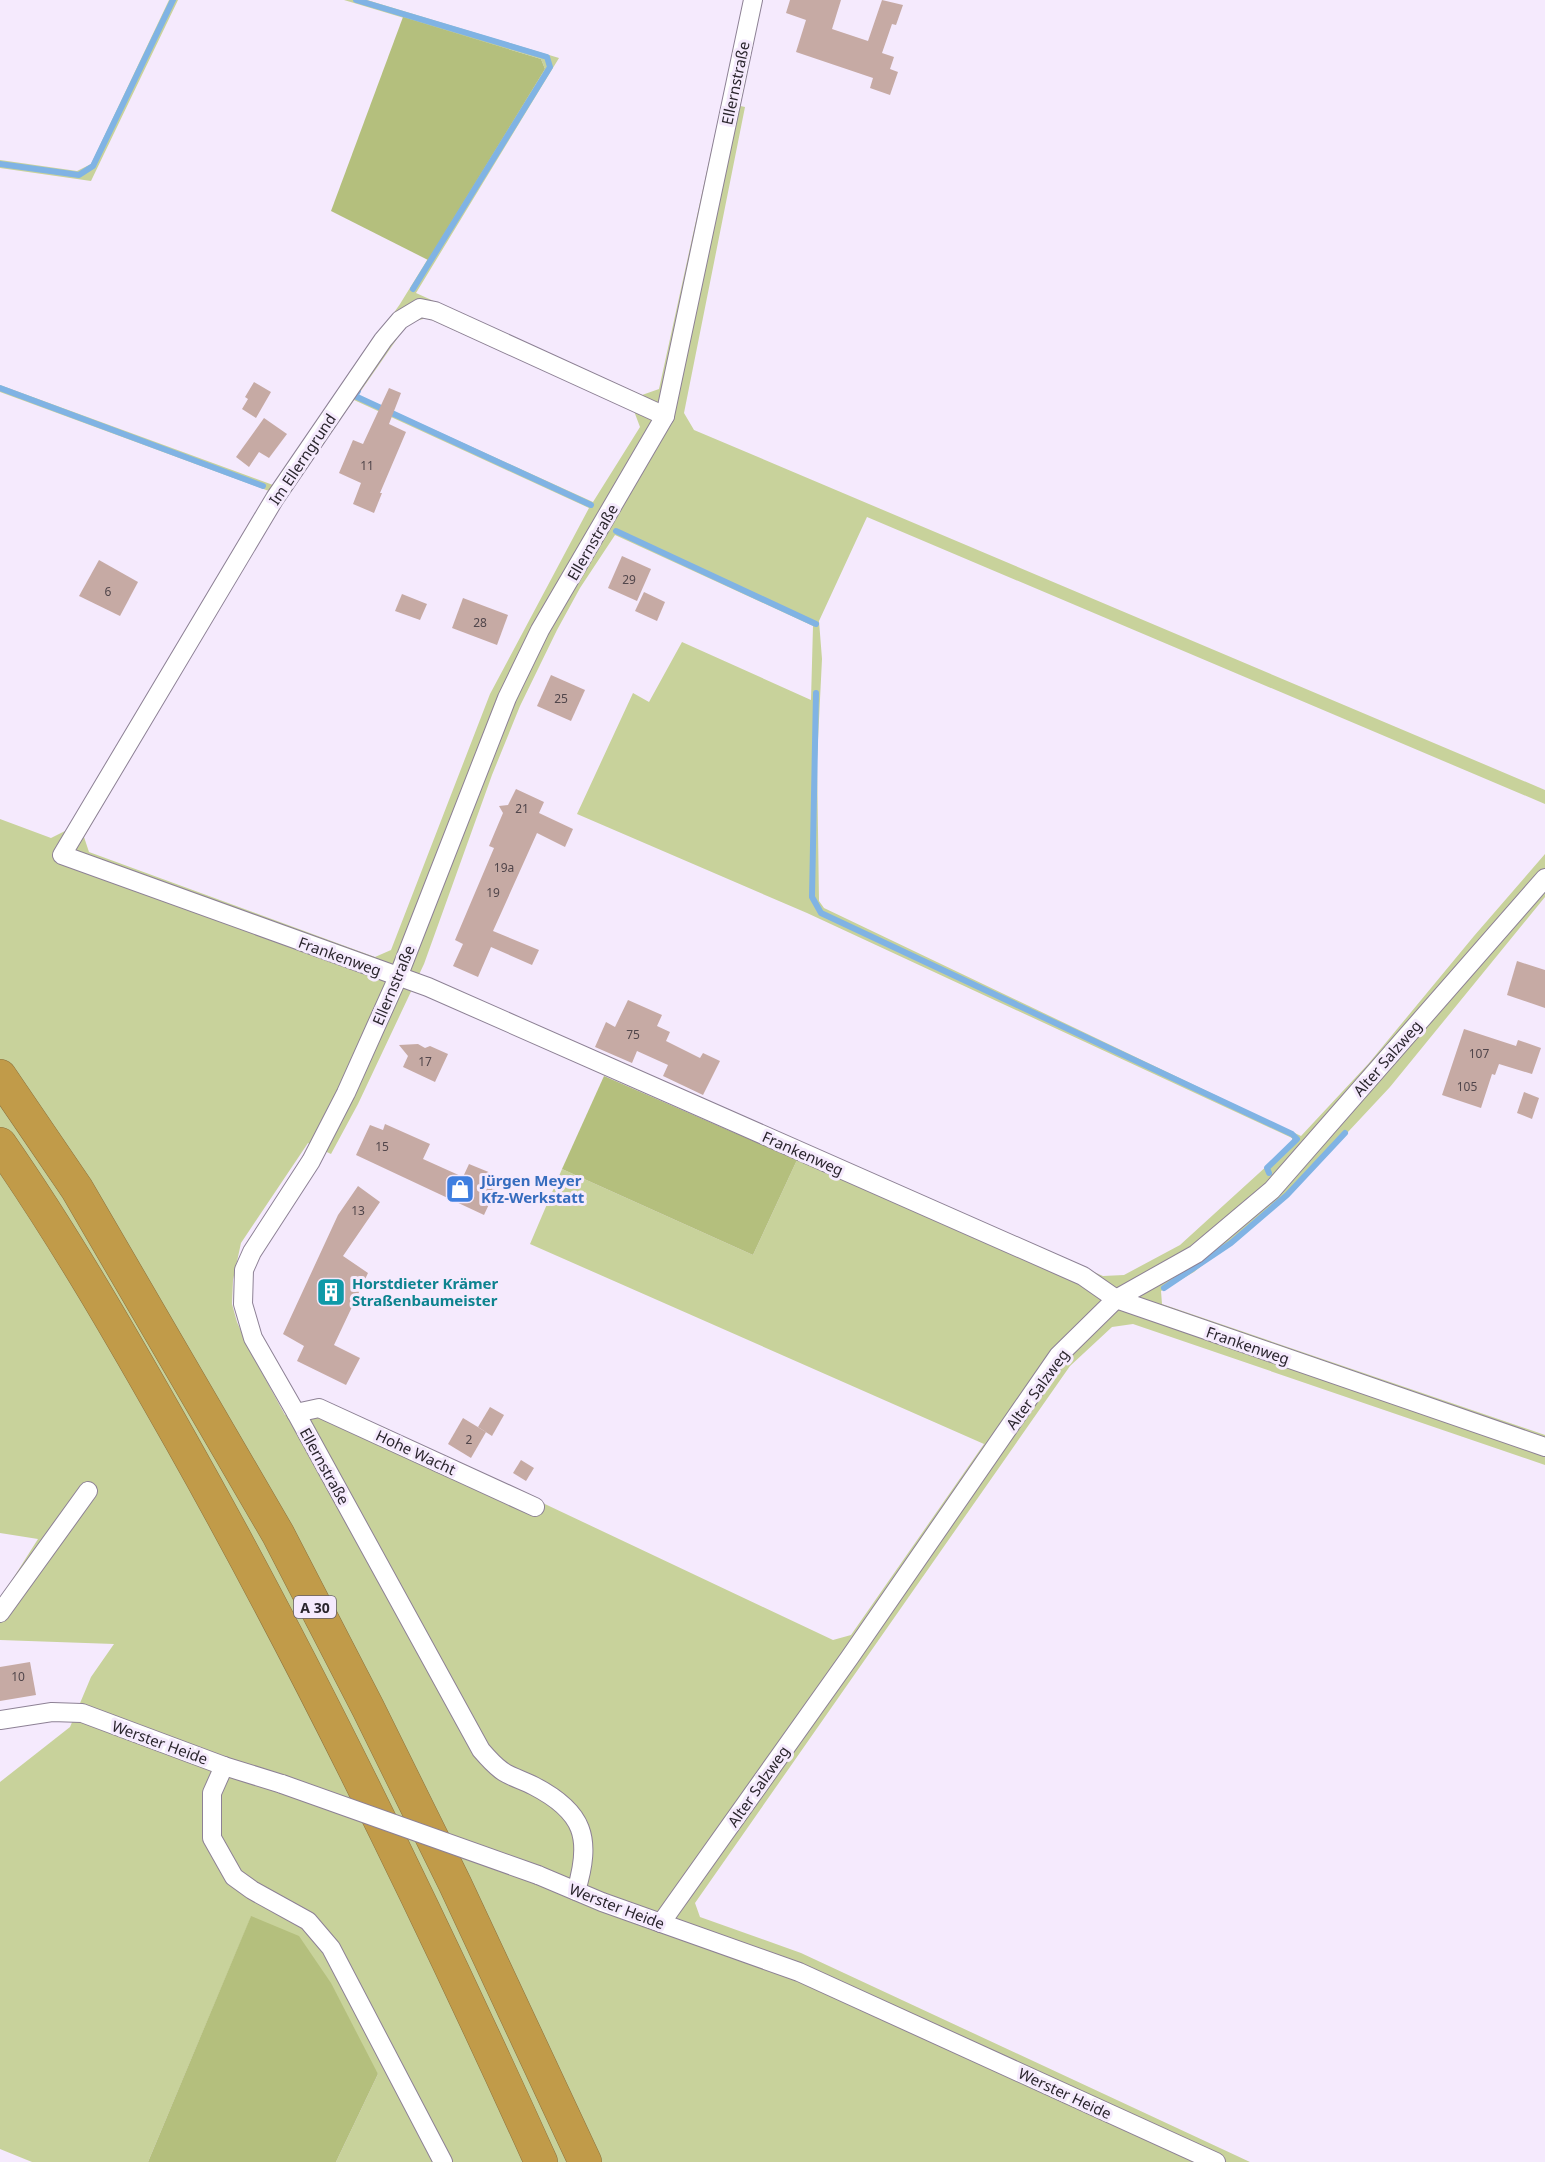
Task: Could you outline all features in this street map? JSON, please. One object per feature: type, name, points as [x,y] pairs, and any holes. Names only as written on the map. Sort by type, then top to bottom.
[{"type":"highway","name":"A 30","points":[[0,1076],[77,1189],[278,1534],[455,1884],[585,2162]]},
{"type":"highway","name":"A 30","points":[[0,1144],[100,1297],[214,1500],[310,1679],[406,1871],[541,2162]]},
{"type":"street","name":"Ellernstraße","points":[[576,1892],[585,1846],[579,1827],[563,1803],[535,1786],[501,1770],[481,1750],[253,1338],[243,1304],[244,1270],[252,1252],[311,1161],[346,1093],[398,977],[507,698],[540,630],[665,416],[753,0]]},
{"type":"street","name":"Im Ellerngrund","points":[[62,855],[275,498],[383,340],[400,320],[420,308],[435,311],[665,416]]},
{"type":"street","name":"Frankenweg","points":[[62,855],[428,987],[1083,1276],[1116,1299],[1545,1447]]},
{"type":"street","name":"Alter Salzweg","points":[[661,1923],[850,1657],[1058,1356],[1116,1299],[1196,1254],[1272,1190],[1545,878]]},
{"type":"street","name":"Hohe Wacht","points":[[296,1413],[319,1408],[535,1507]]},
{"type":"street","points":[[0,1613],[87,1491]]},
{"type":"street","name":"Werster Heide","points":[[0,1720],[52,1712],[82,1713],[224,1766],[282,1784],[538,1875],[576,1892],[799,1972],[1215,2162]]},
{"type":"street","points":[[224,1766],[212,1793],[212,1838],[234,1877],[252,1890],[308,1921],[331,1948],[444,2162]]},
{"type":"green space","points":[[169,0],[178,0],[91,181],[0,168],[0,160],[77,171],[91,164]]},
{"type":"green space","points":[[344,0],[367,0],[559,58],[416,293],[642,395],[659,389],[722,102],[745,107],[684,413],[694,430],[1545,790],[1545,804],[867,517],[819,621],[822,659],[817,760],[819,901],[824,908],[1301,1136],[1369,1063],[1545,854],[1545,897],[1390,1087],[1290,1194],[1194,1272],[1161,1291],[1162,1304],[1545,1435],[1545,1465],[1133,1324],[1112,1327],[1070,1366],[695,1903],[700,1917],[801,1953],[1250,2162],[336,2162],[378,2074],[251,1917],[148,2162],[32,2162],[0,2149],[0,1782],[70,1727],[91,1677],[114,1644],[0,1640],[0,1599],[38,1539],[0,1533],[0,819],[51,838],[67,830],[269,491],[0,392],[0,385],[273,485],[400,304],[545,69],[541,59]],"holes":[[[427,318],[634,411],[640,427],[593,502],[358,395],[408,323]],[[354,400],[589,508],[490,694],[391,950],[375,957],[89,852],[84,837],[284,499]],[[615,535],[813,626],[811,700],[682,642],[649,702],[633,693],[577,814],[807,913],[1292,1138],[1292,1143],[1180,1245],[1124,1275],[1103,1276],[743,1117],[735,1135],[797,1160],[753,1255],[562,1169],[530,1244],[984,1444],[851,1635],[833,1640],[530,1497],[363,1422],[285,1415],[248,1347],[232,1304],[233,1280],[241,1243],[308,1143],[331,1154],[358,1104],[424,964],[492,775],[520,706],[580,588]]]},
{"type":"green space","points":[[403,17],[541,59],[545,69],[428,260],[331,211]]},
{"type":"green space","points":[[604,1076],[797,1160],[753,1255],[562,1169]]},
{"type":"green space","points":[[251,1916],[299,1936],[331,1983],[378,2074],[336,2162],[148,2162]]},
{"type":"building","points":[[790,0],[841,0],[832,29],[868,41],[882,0],[903,5],[896,25],[892,24],[882,53],[894,57],[890,69],[898,72],[890,95],[870,88],[873,78],[796,52],[806,20],[786,13]]},
{"type":"building","points":[[254,382],[271,392],[256,418],[242,409],[248,399],[245,397]]},
{"type":"building","points":[[389,388],[401,393],[389,424],[406,432],[374,513],[353,504],[361,483],[339,473],[353,440],[363,444]]},
{"type":"building","points":[[264,418],[287,434],[269,458],[259,452],[249,467],[236,457]]},
{"type":"building","points":[[622,556],[651,569],[637,601],[608,588]]},
{"type":"building","points":[[99,560],[138,582],[120,616],[79,596]]},
{"type":"building","points":[[644,592],[665,602],[657,621],[635,611]]},
{"type":"building","points":[[402,594],[427,604],[420,620],[395,611]]},
{"type":"building","points":[[463,598],[508,615],[497,645],[452,628]]},
{"type":"building","points":[[551,675],[585,690],[571,721],[537,706]]},
{"type":"building","points":[[516,789],[544,802],[539,813],[573,829],[565,847],[537,833],[493,931],[539,950],[532,965],[491,947],[478,977],[453,966],[463,944],[455,940],[494,848],[489,846],[503,813],[499,806],[508,805]]},
{"type":"building","points":[[1517,961],[1545,970],[1545,1008],[1507,995]]},
{"type":"building","points":[[628,1000],[662,1015],[657,1026],[670,1032],[666,1041],[700,1058],[703,1053],[720,1061],[703,1095],[663,1076],[668,1065],[637,1051],[632,1063],[595,1047],[606,1022],[615,1027]]},
{"type":"building","points":[[1464,1029],[1516,1046],[1518,1040],[1541,1048],[1532,1074],[1499,1064],[1495,1075],[1492,1074],[1481,1108],[1442,1095]]},
{"type":"building","points":[[418,1044],[425,1048],[430,1046],[448,1054],[435,1082],[403,1067],[408,1056],[399,1045]]},
{"type":"building","points":[[1524,1092],[1539,1098],[1532,1119],[1517,1113]]},
{"type":"building","points":[[385,1124],[430,1144],[423,1159],[463,1177],[469,1164],[491,1173],[486,1185],[496,1189],[484,1215],[356,1155],[370,1125],[383,1130]]},
{"type":"building","name":"Horstdieter Krämer Straßenbaumeister","points":[[358,1186],[380,1202],[343,1256],[368,1273],[334,1345],[360,1358],[346,1385],[297,1361],[304,1346],[283,1334],[338,1215]]},
{"type":"building","points":[[490,1407],[504,1415],[492,1436],[478,1427]]},
{"type":"building","points":[[463,1418],[486,1432],[471,1458],[448,1444]]},
{"type":"building","points":[[521,1460],[534,1468],[526,1481],[513,1473]]},
{"type":"building","points":[[30,1662],[36,1695],[0,1701],[0,1667]]},
{"type":"waterway","points":[[0,164],[79,175],[93,166],[173,0]]},
{"type":"waterway","points":[[356,0],[547,57],[550,67],[413,289]]},
{"type":"waterway","points":[[0,388],[263,486]]},
{"type":"waterway","points":[[358,391],[355,396],[591,505]]},
{"type":"waterway","points":[[616,531],[816,624]]},
{"type":"waterway","points":[[816,693],[812,897],[821,913],[1292,1134],[1297,1139],[1267,1168],[1269,1173]]},
{"type":"waterway","points":[[1164,1288],[1231,1243],[1287,1195],[1345,1133]]},
{"type":"place","name":"Jürgen Meyer Kfz-Werkstatt","points":[[460,1189]]},
{"type":"place","name":"Horstdieter Krämer Straßenbaumeister","points":[[331,1292]]}]
